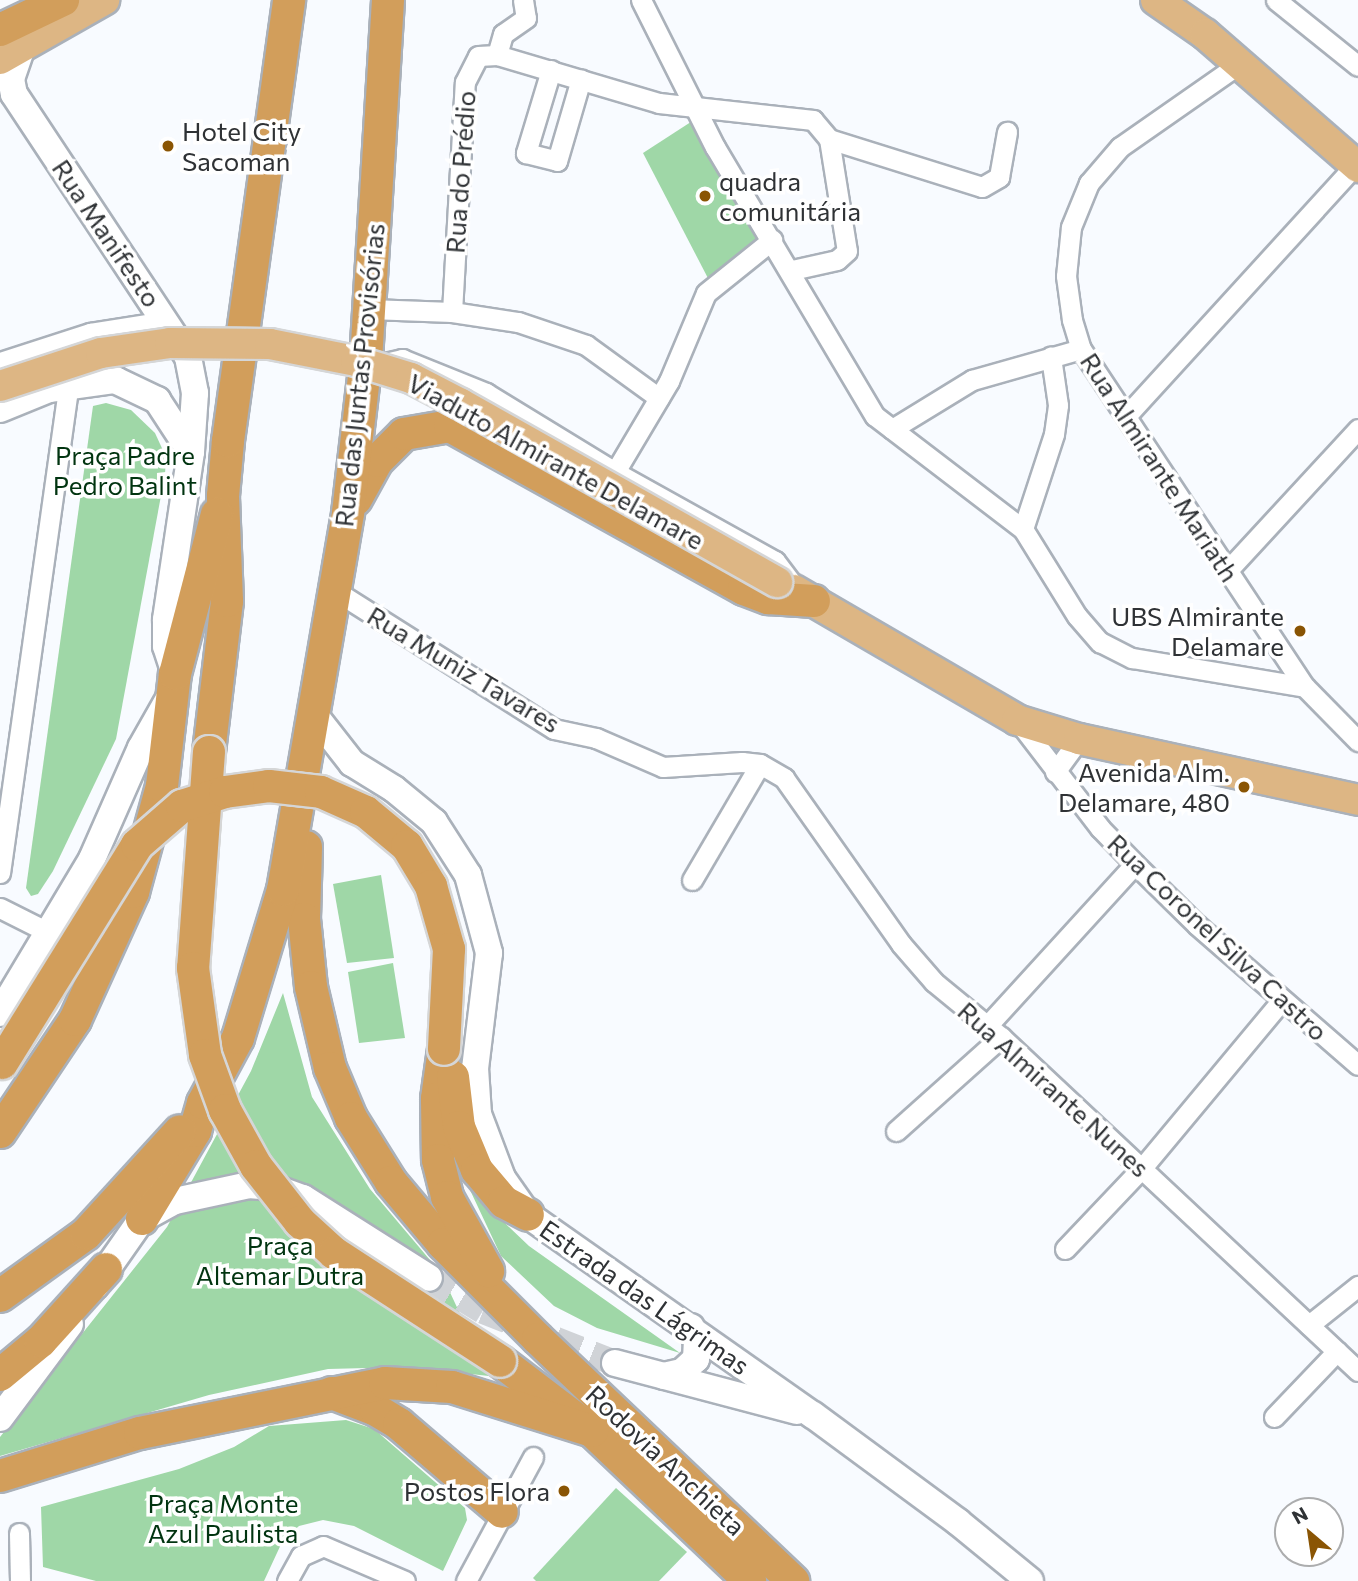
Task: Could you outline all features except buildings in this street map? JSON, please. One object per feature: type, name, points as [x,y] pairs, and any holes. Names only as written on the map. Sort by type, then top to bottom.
[{"type":"highway","points":[[11,43],[63,0]]},
{"type":"highway","points":[[0,1132],[75,1020],[133,892],[162,786],[174,683],[223,496],[289,0]]},
{"type":"highway","name":"Rua das Juntas Provisórias","points":[[307,748],[348,513],[365,369],[388,0]]},
{"type":"highway","points":[[348,513],[391,444],[418,428],[450,426],[744,589],[768,598],[797,592]]},
{"type":"highway","name":"Rodovia Anchieta","points":[[223,496],[227,601],[209,752],[193,968],[205,1055],[225,1111],[256,1166],[308,1230],[334,1253],[500,1361],[592,1431],[750,1581]]},
{"type":"highway","points":[[0,1296],[86,1234],[203,1103],[239,1038],[263,965],[282,890],[307,748]]},
{"type":"highway","points":[[307,748],[304,919],[311,987],[330,1068],[351,1118],[391,1182],[443,1244],[538,1339]]},
{"type":"highway","points":[[1,1065],[137,845],[182,806],[225,792],[269,786],[321,792],[366,812],[407,846],[431,886],[449,949],[443,1054],[435,1130],[447,1197],[486,1268],[538,1339]]},
{"type":"highway","points":[[443,1054],[454,1081],[461,1135],[477,1170],[504,1202],[528,1215]]},
{"type":"highway","points":[[142,1219],[195,1131],[203,1103]]},
{"type":"highway","points":[[0,1375],[41,1341],[106,1269]]},
{"type":"highway","name":"Rodovia Anchieta","points":[[538,1339],[793,1581]]},
{"type":"highway","points":[[2,1483],[146,1451],[239,1410],[327,1391],[385,1383],[452,1387],[592,1431]]},
{"type":"highway","points":[[327,1391],[355,1400],[399,1424],[502,1512]]},
{"type":"main road","points":[[11,43],[104,0]]},
{"type":"main road","points":[[1156,0],[1239,64],[1357,165]]},
{"type":"main road","name":"Rua Manifesto","points":[[11,43],[11,79],[14,94],[188,357],[193,378],[191,452]]},
{"type":"main road","name":"Viaduto Almirante Delamare","points":[[0,386],[101,353],[170,344],[270,344],[356,361],[411,378],[461,404],[797,592],[1017,720],[1079,738],[1358,800]]},
{"type":"main road","points":[[0,409],[69,384],[115,380],[136,386],[172,416],[191,452],[166,620],[166,646],[174,683],[141,748],[92,859],[0,1013]]},
{"type":"main road","name":"Estrada das Lágrimas","points":[[312,712],[352,764],[394,789],[434,822],[468,875],[489,953],[475,1068],[478,1114],[502,1178],[528,1215],[813,1415],[958,1522],[1030,1581]]},
{"type":"main road","points":[[0,1418],[38,1373],[142,1219],[175,1201],[249,1185],[272,1187],[337,1217],[429,1278]]},
{"type":"main road","points":[[664,1376],[682,1372],[696,1359],[697,1342],[691,1327]]},
{"type":"main road","points":[[615,1363],[813,1415]]},
{"type":"street","points":[[641,0],[692,104],[792,270],[875,416],[1023,529],[1077,616],[1100,642],[1115,651],[1306,687]]},
{"type":"street","points":[[1276,0],[1358,66]]},
{"type":"street","points":[[524,9],[503,34],[497,55],[659,103],[692,104],[813,120],[825,134],[846,251],[837,260],[792,270]]},
{"type":"street","name":"Rua do Prédio","points":[[452,312],[465,82],[478,57],[497,55]]},
{"type":"street","name":"Rua Almirante Mariath","points":[[1239,64],[1120,147],[1088,183],[1071,227],[1066,276],[1081,349],[1306,687],[1358,741]]},
{"type":"street","points":[[551,70],[526,153],[557,162],[581,79]]},
{"type":"street","points":[[825,134],[982,187],[999,177],[1007,132]]},
{"type":"street","points":[[1127,415],[1357,165]]},
{"type":"street","points":[[615,472],[659,398],[706,293],[772,240]]},
{"type":"street","points":[[369,309],[452,312],[518,322],[586,345],[659,398]]},
{"type":"street","points":[[0,362],[90,333],[166,321]]},
{"type":"street","points":[[892,429],[972,380],[1081,349]]},
{"type":"street","points":[[1023,529],[1054,434],[1058,405],[1051,358]]},
{"type":"street","points":[[365,369],[392,360],[413,363],[486,393],[615,472],[775,561],[797,592]]},
{"type":"street","points":[[0,873],[69,384]]},
{"type":"street","points":[[1228,570],[1358,429]]},
{"type":"street","name":"Rua Muniz Tavares","points":[[334,590],[554,729],[596,738],[676,769],[710,763],[760,764]]},
{"type":"street","name":"Rua Coronel Silva Castro","points":[[1017,720],[1055,772],[1135,864],[1281,1001],[1358,1065]]},
{"type":"street","points":[[1055,772],[1079,738]]},
{"type":"street","points":[[691,880],[760,764]]},
{"type":"street","name":"Rua Almirante Nunes","points":[[760,764],[784,778],[901,944],[934,982],[994,1032],[1358,1371]]},
{"type":"street","points":[[896,1130],[994,1032],[1135,864]]},
{"type":"street","points":[[0,908],[48,932]]},
{"type":"street","points":[[1065,1248],[1142,1168],[1281,1001]]},
{"type":"street","points":[[1309,1325],[1358,1286]]},
{"type":"street","points":[[1274,1417],[1337,1351]]},
{"type":"street","points":[[466,1581],[533,1457]]},
{"type":"street","points":[[19,1533],[20,1581]]},
{"type":"street","points":[[287,1581],[300,1556],[323,1546],[405,1581]]},
{"type":"green space","name":"quadra comunitária","points":[[697,118],[771,240],[711,284],[643,153]]},
{"type":"green space","name":"Praça Padre Pedro Balint","points":[[106,403],[131,410],[155,433],[166,457],[165,474],[116,739],[53,871],[38,894],[31,896],[26,888],[93,406]]},
{"type":"green space","points":[[381,875],[394,958],[347,963],[333,884]]},
{"type":"green space","points":[[393,963],[405,1038],[359,1043],[348,972]]},
{"type":"green space","name":"Praça Altemar Dutra","points":[[283,993],[312,1097],[370,1189],[441,1273],[489,1376],[406,1367],[328,1369],[209,1395],[0,1456],[0,1437],[167,1227],[251,1071]]},
{"type":"green space","points":[[470,1190],[529,1246],[680,1353],[597,1328],[554,1306],[501,1256]]},
{"type":"green space","name":"Praça Monte Azul Paulista","points":[[346,1420],[374,1429],[465,1508],[467,1520],[443,1571],[354,1526],[323,1520],[299,1526],[283,1540],[264,1581],[96,1581],[43,1567],[41,1507],[179,1469],[234,1447],[269,1426]]},
{"type":"green space","points":[[616,1488],[687,1552],[659,1581],[536,1581],[533,1578]]},
{"type":"tunnel","points":[[429,1278],[483,1311],[615,1363]]},
{"type":"place","name":"Hotel City Sacoman","points":[[168,146]]},
{"type":"place","name":"quadra comunitária","points":[[705,196]]},
{"type":"place","name":"UBS Almirante Delamare","points":[[1300,631]]},
{"type":"place","name":"Avenida Alm. Delamare, 480","points":[[1244,787]]},
{"type":"place","name":"Postos Flora","points":[[564,1491]]}]
